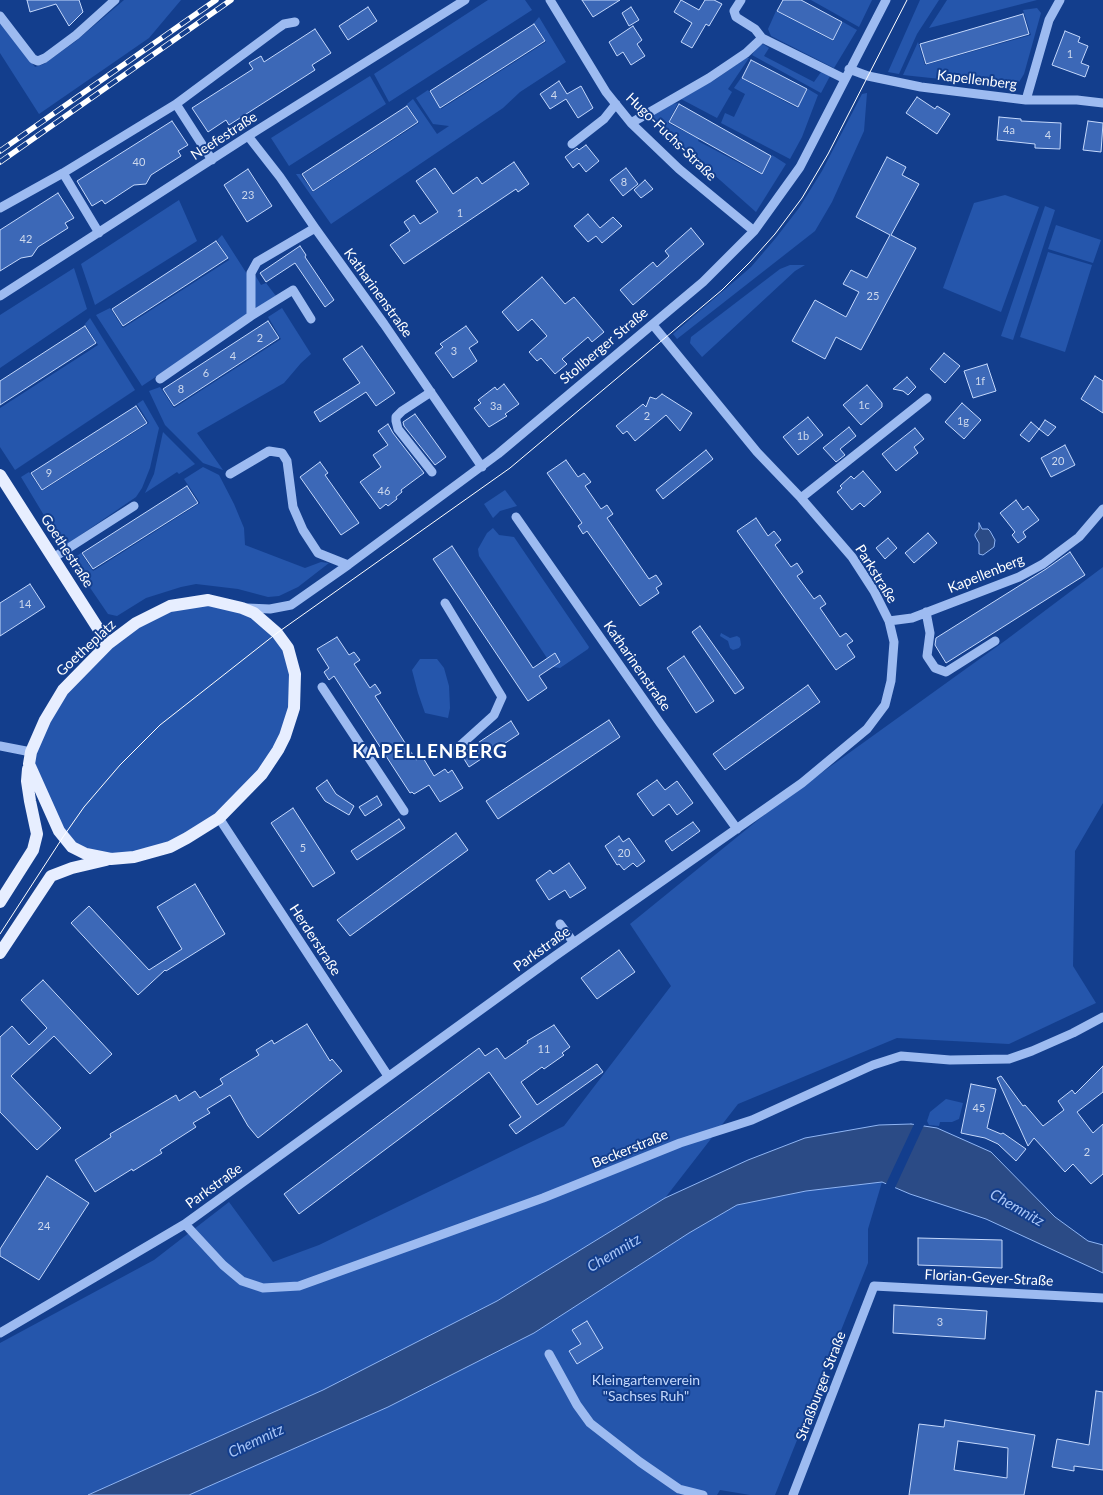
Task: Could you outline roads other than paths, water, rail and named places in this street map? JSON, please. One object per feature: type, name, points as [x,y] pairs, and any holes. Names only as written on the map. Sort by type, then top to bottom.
[{"type":"main road","name":"Goethestraße","points":[[0,474],[108,644]]},
{"type":"main road","name":"Goetheplatz","points":[[208,600],[242,608],[254,613],[277,633],[288,648],[295,674],[294,708],[285,736],[262,774],[219,818],[170,847],[134,857],[111,859],[86,854],[72,847],[63,837],[49,812],[30,758],[45,720],[63,690],[108,644],[136,623],[170,606],[208,600]]},
{"type":"main road","points":[[0,902],[33,850],[36,834],[27,781],[30,758]]},
{"type":"main road","points":[[0,953],[51,876],[72,868],[111,859]]},
{"type":"street","points":[[0,16],[32,57],[38,61],[45,58],[76,34],[115,0]]},
{"type":"street","name":"Neefestraße","points":[[0,296],[248,136],[465,0]]},
{"type":"street","name":"Hugo-Fuchs-Straße","points":[[550,0],[606,92],[631,122],[679,169],[754,232]]},
{"type":"street","points":[[741,0],[734,11],[736,17],[755,29],[762,38],[845,79]]},
{"type":"street","name":"Stollberger Straße","points":[[242,608],[270,610],[291,605],[348,565],[482,467],[703,282],[754,232],[800,167],[886,0]]},
{"type":"street","points":[[1026,100],[1049,20],[1060,0]]},
{"type":"street","points":[[0,208],[63,173],[176,104],[284,24],[295,22]]},
{"type":"street","points":[[631,122],[709,78],[746,52],[762,38]]},
{"type":"street","name":"Kapellenberg","points":[[849,69],[868,76],[921,86],[1026,100],[1077,100],[1103,103]]},
{"type":"street","points":[[176,104],[212,160]]},
{"type":"street","points":[[572,144],[604,118],[616,104]]},
{"type":"street","name":"Katharinenstraße","points":[[248,136],[280,177],[482,467]]},
{"type":"street","points":[[63,173],[99,233]]},
{"type":"street","points":[[251,316],[250,273],[257,262],[314,228]]},
{"type":"street","points":[[160,379],[251,316],[293,290],[311,318]]},
{"type":"street","name":"Parkstraße","points":[[1,1330],[185,1224],[574,943],[802,783],[867,729],[885,705],[891,681],[894,642],[890,621],[874,591],[852,557],[801,498],[757,452],[653,325]]},
{"type":"street","points":[[431,392],[402,411],[396,417],[396,421],[398,429],[432,472]]},
{"type":"street","points":[[801,498],[927,398]]},
{"type":"street","points":[[230,474],[268,451],[282,454],[287,461],[294,507],[303,530],[318,553],[348,565]]},
{"type":"street","points":[[53,558],[134,506]]},
{"type":"street","name":"Kapellenberg","points":[[890,621],[912,618],[1019,577],[1043,564],[1079,537],[1103,508]]},
{"type":"street","name":"Katharinenstraße","points":[[516,517],[660,724],[737,829]]},
{"type":"street","points":[[445,603],[502,697],[494,715],[453,752]]},
{"type":"street","points":[[926,612],[930,632],[927,656],[935,668],[946,672],[995,641]]},
{"type":"street","points":[[322,687],[404,810]]},
{"type":"street","points":[[0,746],[30,758]]},
{"type":"street","name":"Herderstraße","points":[[219,818],[388,1076]]},
{"type":"street","points":[[560,924],[574,943]]},
{"type":"street","name":"Beckerstraße","points":[[185,1224],[242,1281],[263,1288],[299,1286],[543,1198],[680,1144],[752,1120],[873,1065],[901,1056],[950,1060],[1009,1059],[1073,1033],[1103,1017]]},
{"type":"street","name":"Florian-Geyer-Straße","points":[[874,1286],[1103,1298]]},
{"type":"street","name":"Straßburger Straße","points":[[793,1495],[874,1286]]},
{"type":"street","points":[[549,1354],[577,1405],[590,1423],[640,1462],[679,1489],[701,1495]]},
{"type":"water","points":[[979,523],[982,529],[990,531],[995,540],[994,547],[983,555],[979,554],[979,543],[975,536],[979,529]]},
{"type":"water","name":"Chemnitz","points":[[911,1124],[937,1128],[991,1152],[1055,1217],[1088,1241],[1103,1245],[1103,1273],[986,1219],[910,1194],[882,1182],[806,1191],[737,1205],[689,1233],[534,1333],[388,1407],[189,1495],[88,1495],[323,1390],[497,1301],[665,1198],[748,1160],[805,1138],[879,1125]]},
{"type":"tram line","points":[[0,934],[84,807],[120,765],[160,725],[277,633],[510,468],[722,290],[750,262],[775,234],[802,198],[828,154],[907,0]]},
{"type":"railway","points":[[0,151],[216,0]]},
{"type":"railway","points":[[0,162],[231,0]]},
{"type":"district","name":"KAPELLENBERG","points":[[430,752]]},
{"type":"park label","name":"Kleingartenverein \"Sachses Ruh\"","points":[[646,1388]]}]
